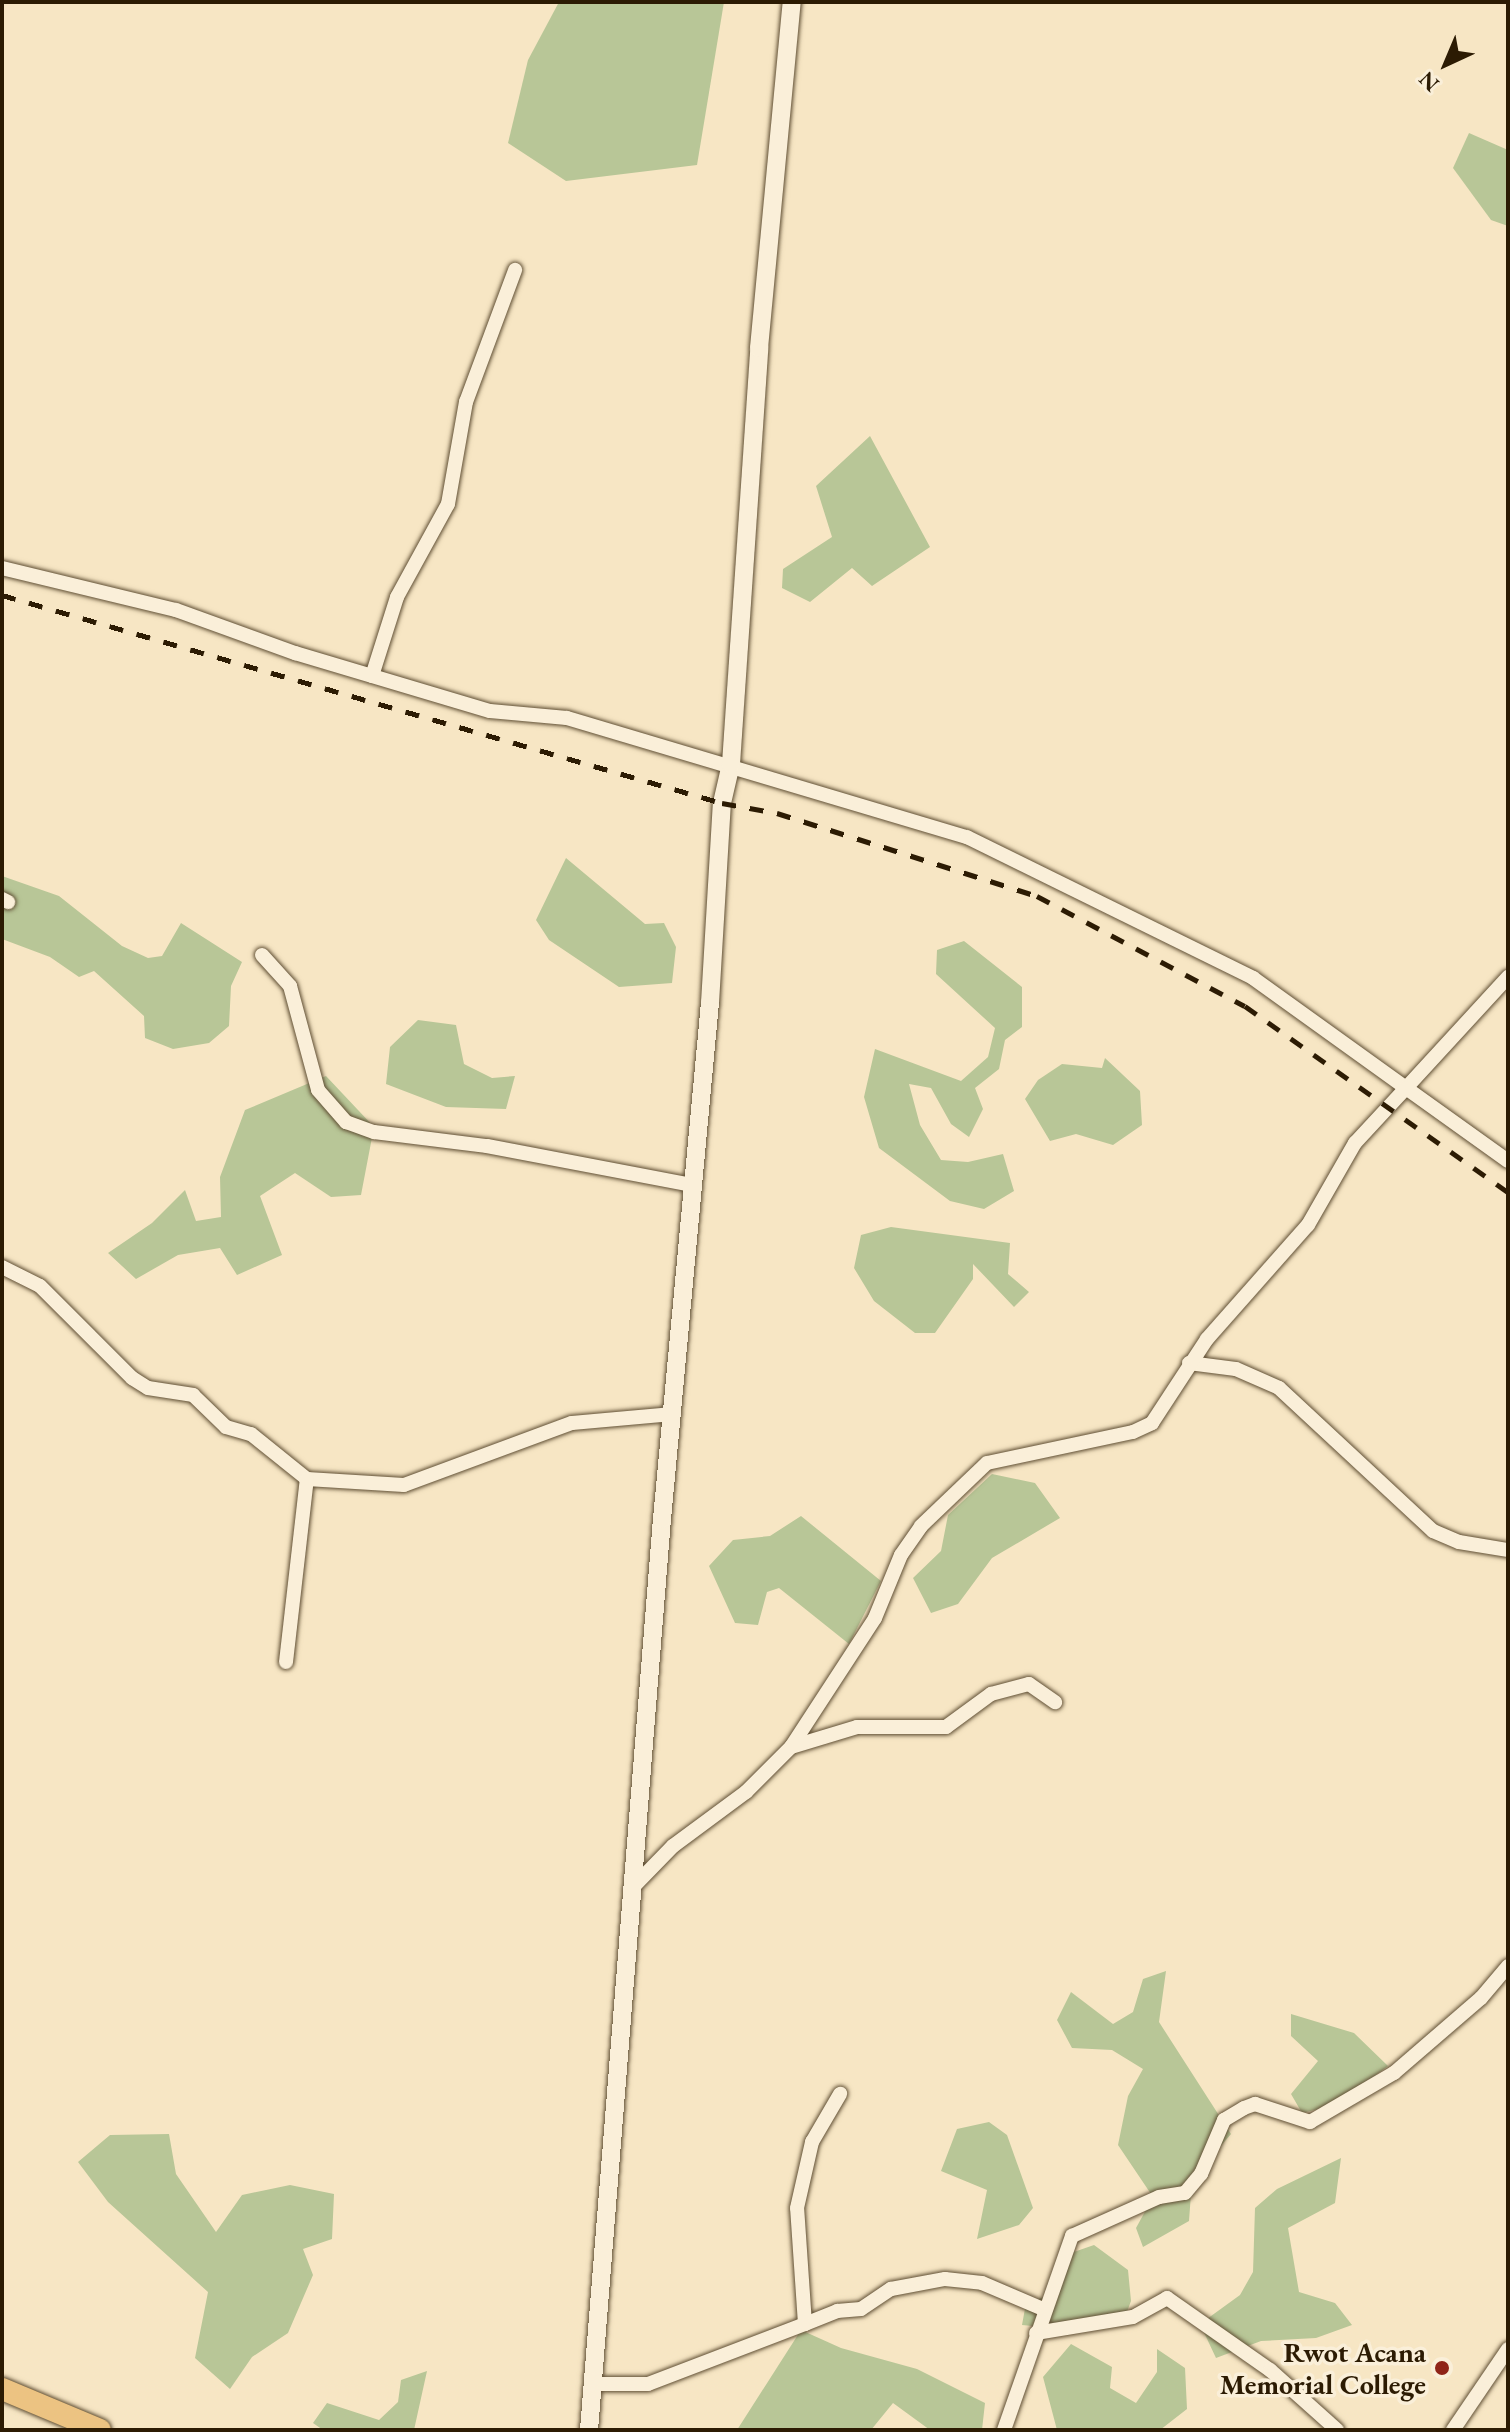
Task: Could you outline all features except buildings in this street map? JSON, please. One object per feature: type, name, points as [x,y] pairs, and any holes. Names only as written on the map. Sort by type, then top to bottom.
[{"type":"main road","points":[[2,2389],[100,2430]]},
{"type":"street","points":[[589,2430],[596,2384],[605,2208],[636,1884],[691,1185],[710,1003],[722,803],[731,764],[759,348],[792,2]]},
{"type":"street","points":[[372,676],[397,597],[448,504],[466,402],[515,270]]},
{"type":"street","points":[[2,568],[176,610],[372,676],[490,711],[567,718],[731,764],[967,837],[1064,881],[1253,978],[1508,1161]]},
{"type":"street","points":[[262,955],[290,986],[318,1090],[346,1122],[374,1132],[487,1146],[691,1185]]},
{"type":"street","points":[[636,1884],[673,1846],[746,1792],[791,1747],[875,1618],[906,1545],[976,1472],[998,1458],[1142,1429],[1166,1405],[1189,1363],[1292,1246],[1328,1196],[1355,1143],[1508,977]]},
{"type":"street","points":[[2,1267],[40,1286],[132,1378],[148,1388],[193,1395],[226,1427],[251,1434],[307,1479],[404,1485],[572,1423],[673,1414]]},
{"type":"street","points":[[1189,1363],[1236,1369],[1279,1388],[1433,1531],[1504,1547]]},
{"type":"street","points":[[286,1662],[307,1479]]},
{"type":"street","points":[[791,1747],[857,1727],[946,1727],[991,1694],[1029,1684],[1055,1702]]},
{"type":"street","points":[[1004,2430],[1043,2309],[1072,2236],[1193,2187],[1218,2129],[1233,2114],[1255,2104],[1297,2121],[1317,2120],[1394,2073],[1481,1998],[1508,1966]]},
{"type":"street","points":[[805,2324],[797,2208],[812,2142],[840,2094]]},
{"type":"street","points":[[596,2384],[648,2384],[837,2311],[861,2309],[891,2289],[945,2279],[982,2283],[1043,2309]]},
{"type":"street","points":[[1036,2333],[1133,2317],[1167,2298],[1270,2370],[1337,2430]]},
{"type":"street","points":[[1453,2430],[1508,2349]]},
{"type":"green space","points":[[559,2],[724,2],[697,165],[566,181],[508,143],[528,60]]},
{"type":"green space","points":[[1469,133],[1508,150],[1508,226],[1491,220],[1453,168]]},
{"type":"green space","points":[[870,436],[930,547],[872,586],[852,568],[810,602],[782,588],[783,569],[832,537],[816,486]]},
{"type":"green space","points":[[566,858],[645,924],[664,923],[676,947],[672,983],[619,987],[549,940],[536,920]]},
{"type":"green space","points":[[2,876],[59,896],[122,946],[148,958],[162,956],[181,923],[242,962],[231,986],[229,1026],[209,1043],[173,1049],[145,1038],[144,1016],[94,971],[79,977],[50,957],[2,939]]},
{"type":"green space","points":[[964,941],[1022,987],[1022,1027],[1005,1040],[999,1069],[975,1088],[983,1109],[969,1137],[951,1124],[931,1088],[909,1084],[920,1125],[941,1160],[968,1162],[1003,1154],[1014,1191],[984,1209],[950,1201],[879,1148],[864,1097],[875,1049],[961,1081],[988,1057],[995,1028],[936,974],[937,950]]},
{"type":"green space","points":[[418,1020],[456,1025],[464,1064],[492,1078],[515,1076],[506,1109],[446,1107],[386,1084],[390,1047]]},
{"type":"green space","points":[[1105,1058],[1140,1091],[1142,1125],[1113,1145],[1076,1134],[1050,1141],[1025,1099],[1038,1080],[1062,1064],[1102,1068]]},
{"type":"green space","points":[[326,1076],[374,1127],[361,1195],[331,1197],[295,1173],[260,1196],[282,1255],[237,1275],[220,1248],[178,1255],[136,1279],[108,1253],[152,1223],[185,1190],[196,1221],[221,1217],[220,1177],[245,1110]]},
{"type":"green space","points":[[891,1227],[1010,1243],[1008,1274],[1029,1292],[1014,1307],[973,1264],[973,1279],[935,1333],[915,1333],[874,1301],[854,1268],[861,1235]]},
{"type":"green space","points":[[992,1474],[1035,1483],[1060,1518],[992,1558],[958,1604],[931,1613],[913,1578],[941,1551],[948,1515]]},
{"type":"green space","points":[[801,1516],[881,1581],[849,1644],[779,1588],[767,1592],[758,1625],[735,1623],[709,1566],[733,1540],[770,1536]]},
{"type":"green space","points":[[1166,1971],[1159,2022],[1231,2134],[1192,2180],[1189,2221],[1143,2247],[1136,2228],[1153,2197],[1118,2145],[1128,2096],[1143,2069],[1112,2050],[1072,2048],[1057,2020],[1071,1992],[1113,2024],[1133,2012],[1143,1979]]},
{"type":"green space","points":[[1291,2014],[1354,2033],[1388,2066],[1335,2105],[1302,2113],[1291,2094],[1318,2061],[1291,2036]]},
{"type":"green space","points":[[989,2122],[1007,2135],[1033,2208],[1019,2225],[977,2239],[987,2190],[941,2171],[957,2129]]},
{"type":"green space","points":[[169,2134],[176,2174],[216,2232],[242,2195],[290,2185],[334,2194],[332,2239],[303,2249],[313,2275],[288,2333],[252,2357],[230,2389],[195,2358],[208,2292],[108,2202],[78,2162],[110,2135]]},
{"type":"green space","points":[[1341,2158],[1335,2203],[1288,2228],[1299,2292],[1335,2303],[1352,2325],[1316,2338],[1261,2341],[1216,2358],[1200,2324],[1240,2295],[1253,2272],[1255,2208],[1277,2189]]},
{"type":"green space","points":[[1094,2245],[1128,2270],[1131,2301],[1124,2320],[1064,2329],[1022,2325],[1026,2303],[1056,2293],[1071,2253]]},
{"type":"green space","points":[[801,2330],[841,2348],[917,2369],[985,2403],[982,2430],[930,2430],[893,2403],[871,2430],[737,2430]]},
{"type":"green space","points":[[1071,2344],[1112,2367],[1110,2388],[1136,2403],[1157,2372],[1157,2349],[1185,2368],[1187,2409],[1160,2430],[1057,2430],[1043,2377]]},
{"type":"green space","points":[[427,2371],[414,2430],[323,2430],[313,2423],[327,2403],[379,2420],[398,2402],[401,2380]]},
{"type":"railway","points":[[2,595],[722,803],[777,813],[1037,896],[1245,1006],[1508,1192]]},
{"type":"place","name":"Rwot Acana Memorial College","points":[[1442,2368]]}]
